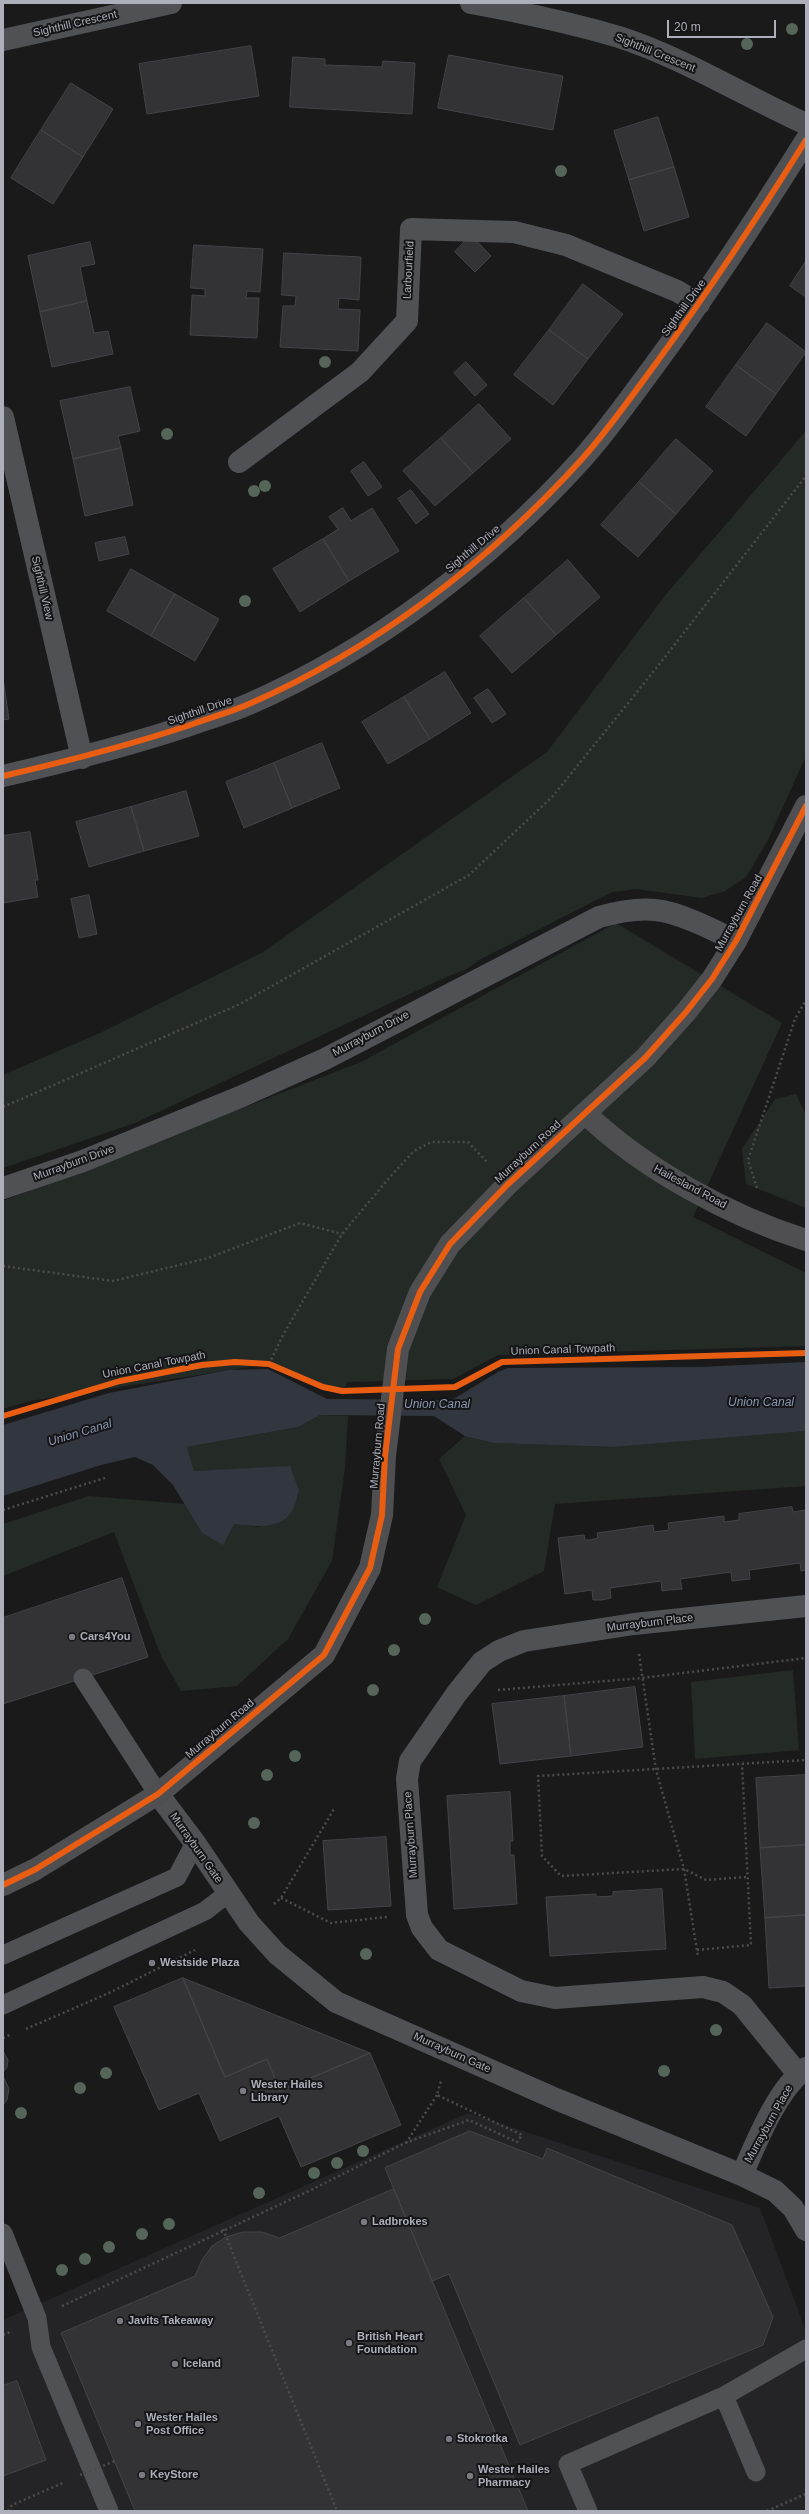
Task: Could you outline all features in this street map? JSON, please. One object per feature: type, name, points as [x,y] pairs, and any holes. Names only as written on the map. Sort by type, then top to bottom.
[{"type":"street","name":"Sighthill Crescent","points":[[3,40],[171,3]]},
{"type":"street","name":"Sighthill Crescent","points":[[471,3],[512,10],[620,38],[701,72],[806,124]]},
{"type":"street","name":"Sighthill Drive","points":[[3,776],[82,758],[141,742],[248,705],[361,646],[411,612],[500,541],[584,458],[699,304],[747,235],[806,140]]},
{"type":"street","name":"Larbourfield","points":[[239,462],[360,372],[407,321],[411,229],[514,232],[566,245],[677,290],[699,304]]},
{"type":"street","name":"Sighthill View","points":[[3,417],[82,758]]},
{"type":"street","name":"Murrayburn Road","points":[[3,1885],[36,1869],[158,1794],[324,1655],[370,1568],[382,1515],[385,1456],[398,1349],[420,1292],[450,1244],[507,1185],[645,1058],[686,1012],[712,979],[736,941],[806,806]]},
{"type":"street","name":"Murrayburn Drive","points":[[3,1188],[83,1161],[240,1097],[325,1059],[599,917],[625,911],[656,910],[716,930],[736,941]]},
{"type":"street","name":"Hailesland Road","points":[[585,1113],[604,1131],[656,1171],[770,1229],[806,1240]]},
{"type":"street","name":"Murrayburn Place","points":[[742,2175],[753,2149],[782,2096],[802,2071],[742,2005],[723,1992],[703,1987],[555,1998],[521,1991],[439,1950],[422,1928],[417,1915],[407,1779],[410,1761],[457,1693],[482,1662],[499,1651],[524,1641],[634,1624],[806,1606]]},
{"type":"street","name":"Murrayburn Gate","points":[[158,1794],[195,1843],[248,1923],[277,1954],[336,2002],[563,2102],[742,2175],[775,2191],[793,2208],[806,2230]]},
{"type":"lane","points":[[83,1678],[158,1794]]},
{"type":"lane","points":[[3,1955],[177,1877],[195,1843]]},
{"type":"lane","points":[[3,2005],[205,1911],[228,1894]]},
{"type":"lane","points":[[3,2233],[37,2318],[41,2347],[110,2511]]},
{"type":"lane","points":[[588,2511],[568,2464],[724,2396],[806,2349]]},
{"type":"lane","points":[[724,2396],[756,2472]]},
{"type":"path","points":[[3,1106],[240,1004],[469,876],[553,796],[654,671],[806,476]]},
{"type":"path","points":[[770,1229],[748,1160],[795,1019],[806,1000]]},
{"type":"path","points":[[276,1367],[267,1363],[342,1234],[414,1151],[431,1142],[468,1142],[507,1185]]},
{"type":"path","points":[[3,1266],[113,1281],[208,1258],[300,1223],[342,1234]]},
{"type":"path","points":[[3,1510],[108,1477]]},
{"type":"path","points":[[634,1624],[656,1770],[684,1869],[703,1987]]},
{"type":"path","points":[[457,1693],[642,1678],[806,1658]]},
{"type":"path","points":[[746,1877],[706,1880],[684,1869],[561,1876],[542,1856],[538,1776],[806,1760]]},
{"type":"path","points":[[697,1950],[751,1945],[746,1877],[742,1764]]},
{"type":"path","points":[[282,1898],[331,1923],[417,1915]]},
{"type":"path","points":[[405,2143],[437,2095],[449,2051]]},
{"type":"path","points":[[3,2335],[223,2229],[311,2190],[405,2143],[469,2120],[517,2142],[522,2135],[437,2095]]},
{"type":"path","points":[[223,2229],[337,2511]]},
{"type":"path","points":[[76,2478],[115,2461]]},
{"type":"path","points":[[8,2511],[12,2504],[71,2480]]},
{"type":"path","points":[[767,2511],[806,2494]]},
{"type":"shaded area","points":[[806,431],[806,756],[767,842],[746,877],[725,891],[702,898],[637,889],[612,892],[479,960],[465,970],[446,977],[135,1123],[3,1168],[3,1075],[102,1032],[263,952],[547,752],[667,593]]},
{"type":"shaded area","points":[[616,923],[782,1023],[693,1217],[806,1273],[806,1346],[498,1355],[453,1379],[348,1382],[342,1391],[269,1364],[30,1401],[3,1409],[3,1201],[361,1062]]},
{"type":"shaded area","points":[[796,1094],[806,1115],[806,1208],[746,1184],[742,1149],[775,1099]]},
{"type":"shaded area","points":[[320,1415],[348,1416],[345,1468],[332,1561],[288,1639],[237,1686],[181,1691],[161,1656],[114,1532],[3,1576],[3,1524],[89,1496],[185,1504],[202,1533],[234,1524],[259,1527],[299,1490],[290,1467],[194,1471],[187,1447],[298,1427]]},
{"type":"shaded area","points":[[806,1431],[806,1486],[555,1504],[544,1571],[476,1605],[437,1587],[466,1515],[439,1459],[465,1436],[495,1443],[614,1447]]},
{"type":"shaded area","points":[[793,1670],[799,1750],[695,1759],[691,1682]]},
{"type":"shaded area","points":[[468,2113],[760,2208],[806,2331],[806,2511],[3,2511],[3,2320]]},
{"type":"water","name":"Union Canal","points":[[806,1362],[806,1431],[614,1447],[494,1443],[465,1436],[434,1416],[320,1415],[298,1427],[187,1447],[194,1471],[290,1466],[299,1490],[293,1509],[285,1519],[279,1523],[264,1526],[234,1524],[223,1545],[202,1533],[173,1485],[153,1465],[135,1457],[101,1465],[3,1496],[3,1425],[109,1393],[229,1370],[268,1369],[327,1399],[452,1400],[498,1372],[508,1368],[700,1367]]},
{"type":"building","points":[[251,46],[259,96],[147,114],[139,64]]},
{"type":"building","points":[[449,55],[563,76],[553,130],[438,108]]},
{"type":"building","points":[[293,57],[325,59],[325,65],[382,67],[383,61],[415,63],[412,114],[290,107]]},
{"type":"building","points":[[71,83],[113,109],[83,157],[41,130]]},
{"type":"building","points":[[658,117],[674,167],[629,180],[614,131]]},
{"type":"building","points":[[41,130],[83,157],[53,204],[11,178]]},
{"type":"building","points":[[674,167],[689,217],[644,231],[629,180]]},
{"type":"building","points":[[471,235],[491,256],[475,272],[455,252]]},
{"type":"building","points":[[90,242],[95,264],[80,267],[87,301],[40,312],[28,256]]},
{"type":"building","points":[[194,245],[263,249],[260,292],[247,291],[246,298],[259,298],[257,338],[190,335],[192,295],[205,296],[205,289],[191,288]]},
{"type":"building","points":[[284,253],[361,257],[359,300],[339,298],[338,309],[360,310],[358,351],[280,347],[283,306],[295,306],[296,296],[282,295]]},
{"type":"building","points":[[806,261],[806,297],[790,286]]},
{"type":"building","points":[[583,284],[623,314],[588,359],[549,330]]},
{"type":"building","points":[[87,301],[94,333],[108,331],[113,354],[52,367],[40,312]]},
{"type":"building","points":[[767,323],[806,352],[776,394],[736,365]]},
{"type":"building","points":[[549,330],[588,359],[553,405],[514,375]]},
{"type":"building","points":[[466,362],[487,385],[475,396],[454,373]]},
{"type":"building","points":[[736,365],[776,394],[746,436],[706,407]]},
{"type":"building","points":[[130,387],[140,431],[118,436],[121,448],[73,459],[60,401]]},
{"type":"building","points":[[479,404],[511,439],[473,473],[441,438]]},
{"type":"building","points":[[441,438],[473,473],[435,506],[403,471]]},
{"type":"building","points":[[676,439],[713,471],[676,514],[639,482]]},
{"type":"building","points":[[121,448],[133,505],[85,516],[73,459]]},
{"type":"building","points":[[364,462],[382,487],[368,496],[351,471]]},
{"type":"building","points":[[639,482],[676,514],[638,557],[601,525]]},
{"type":"building","points":[[411,490],[429,514],[416,524],[398,499]]},
{"type":"building","points":[[343,508],[351,521],[372,508],[399,551],[349,581],[323,539],[338,529],[329,517]]},
{"type":"building","points":[[125,537],[129,554],[99,561],[95,543]]},
{"type":"building","points":[[323,539],[349,581],[300,612],[273,569]]},
{"type":"building","points":[[568,560],[600,597],[556,635],[524,598]]},
{"type":"building","points":[[131,569],[175,594],[151,636],[107,611]]},
{"type":"building","points":[[175,594],[219,619],[195,661],[151,636]]},
{"type":"building","points":[[524,598],[556,635],[512,673],[480,636]]},
{"type":"building","points":[[445,672],[471,713],[430,739],[404,697]]},
{"type":"building","points":[[3,678],[9,719],[3,720]]},
{"type":"building","points":[[488,689],[506,714],[492,723],[474,698]]},
{"type":"building","points":[[404,697],[430,739],[388,764],[362,722]]},
{"type":"building","points":[[322,743],[340,788],[292,808],[274,763]]},
{"type":"building","points":[[274,763],[292,808],[244,828],[226,782]]},
{"type":"building","points":[[186,791],[199,836],[144,851],[131,807]]},
{"type":"building","points":[[131,807],[144,851],[89,867],[76,822]]},
{"type":"building","points":[[30,832],[38,880],[35,880],[38,897],[3,903],[3,836]]},
{"type":"building","points":[[89,895],[97,934],[79,938],[71,899]]},
{"type":"building","points":[[792,1507],[793,1512],[806,1510],[806,1570],[801,1571],[800,1563],[749,1570],[750,1579],[732,1581],[731,1572],[680,1579],[682,1589],[662,1591],[661,1581],[610,1588],[611,1598],[602,1600],[593,1600],[592,1590],[565,1594],[558,1538],[584,1535],[585,1540],[590,1540],[598,1538],[597,1533],[653,1525],[654,1532],[669,1530],[668,1523],[724,1516],[724,1522],[739,1520],[739,1514]]},
{"type":"building","name":"Cars4You","points":[[122,1578],[148,1657],[3,1704],[3,1618]]},
{"type":"building","points":[[635,1687],[643,1747],[571,1756],[564,1696]]},
{"type":"building","points":[[564,1696],[571,1756],[500,1764],[492,1704]]},
{"type":"building","points":[[806,1775],[806,1845],[760,1848],[756,1778]]},
{"type":"building","points":[[510,1792],[513,1841],[510,1841],[510,1855],[514,1855],[517,1904],[454,1909],[447,1796]]},
{"type":"building","points":[[386,1837],[391,1906],[328,1910],[323,1841]]},
{"type":"building","points":[[806,1845],[806,1915],[765,1918],[760,1848]]},
{"type":"building","points":[[662,1889],[666,1949],[550,1956],[546,1897],[596,1894],[596,1897],[613,1896],[613,1892]]},
{"type":"building","points":[[806,1915],[806,1986],[769,1988],[765,1918]]},
{"type":"building","points":[[183,1978],[225,2077],[267,2059],[280,2091],[370,2053],[401,2125],[301,2167],[279,2116],[220,2141],[199,2093],[159,2110],[114,2007]]},
{"type":"building","points":[[183,1978],[370,2053],[280,2091],[267,2059],[225,2077]]},
{"type":"building","points":[[3,2051],[8,2060],[7,2067],[3,2072]]},
{"type":"building","points":[[3,2076],[9,2089],[7,2100],[3,2105]]},
{"type":"building","points":[[470,2131],[543,2159],[547,2148],[732,2225],[773,2317],[763,2345],[520,2445],[449,2274],[432,2281],[385,2168]]},
{"type":"building","points":[[394,2189],[528,2511],[135,2511],[61,2333],[195,2276],[202,2260],[212,2246],[226,2237],[243,2232],[262,2232],[279,2238]]},
{"type":"building","points":[[17,2381],[46,2460],[3,2476],[3,2386]]},
{"type":"cycle path","points":[[3,776],[123,746],[170,732],[249,704],[296,682],[341,657],[428,599],[469,567],[509,533],[546,497],[592,448],[674,338],[713,282],[806,140]]},
{"type":"cycle path","points":[[3,1885],[36,1869],[158,1794],[324,1655],[370,1568],[382,1515],[385,1456],[398,1349],[420,1292],[450,1244],[507,1185],[645,1058],[686,1012],[712,979],[736,941],[806,806]]},
{"type":"cycle path","name":"Union Canal Towpath","points":[[3,1416],[120,1381],[202,1365],[235,1362],[269,1364],[323,1387],[342,1391],[455,1387],[502,1362],[806,1353]]},
{"type":"place","name":"Cars4You","points":[[72,1637]]},
{"type":"place","name":"Westside Plaza","points":[[152,1963]]},
{"type":"place","name":"Wester Hailes Library","points":[[243,2091]]},
{"type":"place","name":"Ladbrokes","points":[[364,2222]]},
{"type":"place","name":"Javits Takeaway","points":[[120,2321]]},
{"type":"place","name":"British Heart Foundation","points":[[349,2343]]},
{"type":"place","name":"Iceland","points":[[175,2364]]},
{"type":"place","name":"Wester Hailes Post Office","points":[[138,2424]]},
{"type":"place","name":"Stokrotka","points":[[449,2439]]},
{"type":"place","name":"KeyStore","points":[[142,2475]]},
{"type":"place","name":"Wester Hailes Pharmacy","points":[[470,2476]]}]
